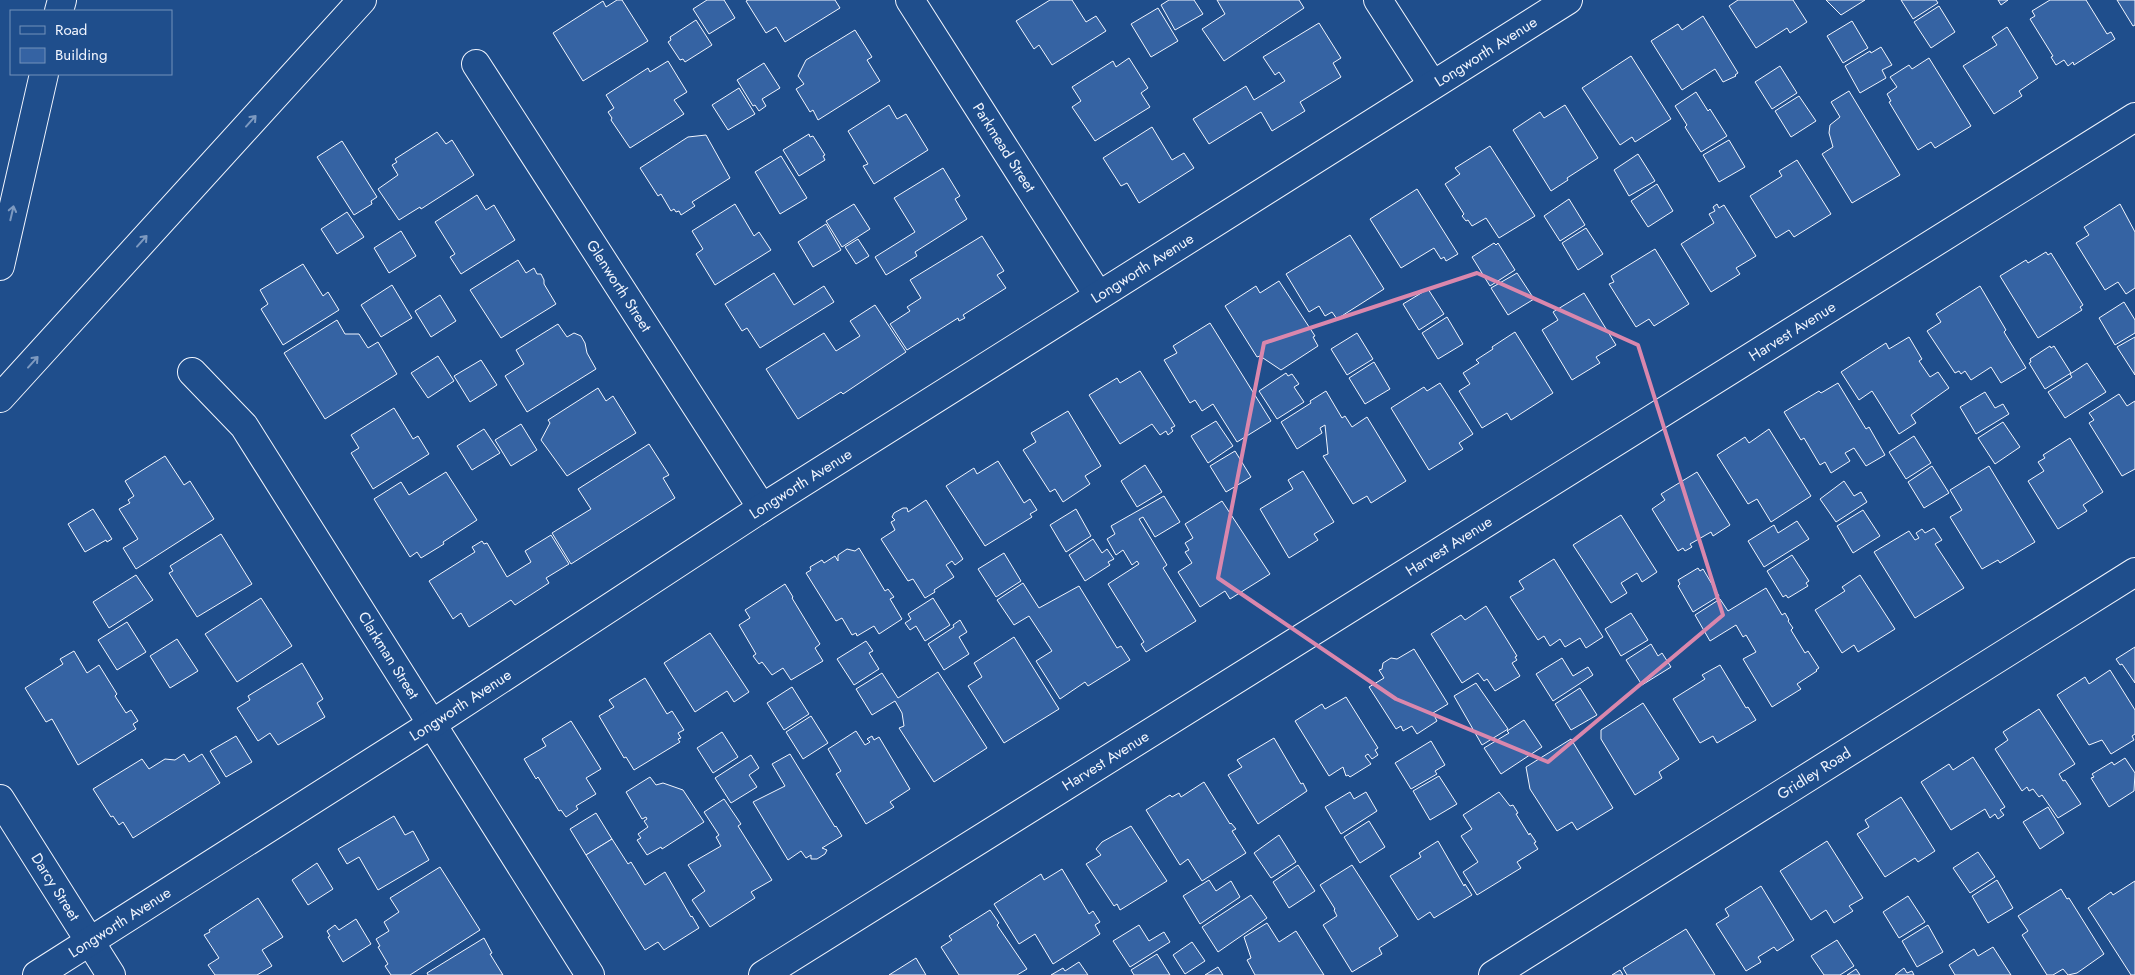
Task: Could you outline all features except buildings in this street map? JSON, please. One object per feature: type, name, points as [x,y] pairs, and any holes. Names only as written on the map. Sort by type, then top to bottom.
[{"type":"main road","points":[[0,398],[362,0]]},
{"type":"main road","name":"Parkmead Street","points":[[910,0],[1098,295]]},
{"type":"main road","points":[[1378,0],[1432,84]]},
{"type":"main road","name":"Longworth Avenue","points":[[37,975],[432,724],[762,508],[1568,0]]},
{"type":"main road","name":"Glenworth Street","points":[[476,64],[762,508]]},
{"type":"main road","points":[[1,263],[44,75]]},
{"type":"main road","name":"Harvest Avenue","points":[[763,975],[2135,117]]},
{"type":"main road","name":"Clarkman Street","points":[[192,372],[244,426],[590,975]]},
{"type":"main road","name":"Gridley Road","points":[[1493,975],[2135,572]]},
{"type":"main road","name":"Darcy Street","points":[[0,798],[111,975]]},
{"type":"highlighted area","points":[[1477,273],[1638,345],[1723,615],[1548,762],[1396,699],[1218,578],[1264,343]]}]
